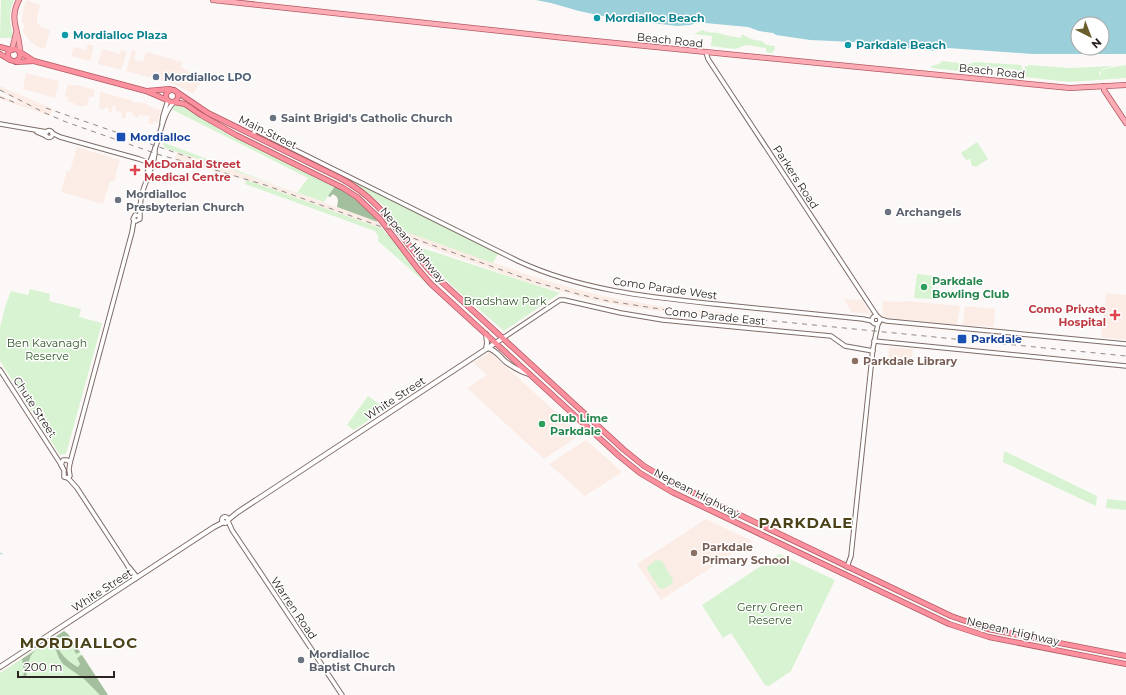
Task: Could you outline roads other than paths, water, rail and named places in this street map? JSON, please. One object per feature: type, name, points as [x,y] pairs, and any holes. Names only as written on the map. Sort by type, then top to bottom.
[{"type":"highway","points":[[0,47],[12,50],[16,49],[34,61]]},
{"type":"highway","points":[[12,50],[8,54],[12,61]]},
{"type":"highway","points":[[12,61],[20,58],[20,52]]},
{"type":"highway","points":[[0,54],[12,61],[34,61],[146,91],[174,102],[178,96],[173,90],[146,91]]},
{"type":"highway","points":[[167,100],[166,93],[173,90]]},
{"type":"highway","name":"Main Street","points":[[173,90],[207,112],[256,133],[356,187]]},
{"type":"highway","name":"Main Street","points":[[174,102],[185,104],[210,120],[252,143],[350,192]]},
{"type":"highway","points":[[252,143],[256,133]]},
{"type":"highway","points":[[306,169],[309,162]]},
{"type":"highway","name":"Nepean Highway","points":[[356,187],[370,198],[384,213],[416,256],[431,272],[634,459],[664,479],[940,611],[970,623],[988,629],[1126,656]]},
{"type":"highway","name":"Nepean Highway","points":[[350,192],[378,216],[431,284],[602,441],[640,473],[664,488],[929,615],[966,630],[999,639],[1126,664]]},
{"type":"highway","points":[[516,362],[521,356]]},
{"type":"highway","points":[[590,418],[591,430]]},
{"type":"highway","points":[[599,426],[598,431],[602,441]]},
{"type":"highway","points":[[843,574],[847,567]]},
{"type":"main road","points":[[19,0],[14,14],[14,23],[20,41],[20,52]]},
{"type":"main road","name":"Beach Road","points":[[213,0],[565,38],[1070,88],[1126,85]]},
{"type":"main road","points":[[12,50],[16,31]]},
{"type":"main road","points":[[1104,86],[1104,90],[1126,123]]},
{"type":"main road","points":[[486,334],[487,349],[495,351],[522,372],[530,374]]},
{"type":"main road","name":"White Street","points":[[0,667],[503,338]]},
{"type":"street","name":"Parkers Road","points":[[706,52],[708,59],[874,311],[876,332],[852,556],[847,567]]},
{"type":"street","points":[[136,578],[77,488],[68,470],[135,220],[140,219],[137,215],[166,109],[167,100]]},
{"type":"street","points":[[166,109],[174,102]]},
{"type":"street","points":[[0,125],[47,134],[48,138],[52,135],[151,162]]},
{"type":"street","name":"Main Street","points":[[256,133],[367,185]]},
{"type":"street","name":"Como Parade West","points":[[367,185],[518,261],[549,274],[645,297],[1126,344]]},
{"type":"street","name":"White Street","points":[[503,338],[560,300],[566,300]]},
{"type":"street","name":"Como Parade East","points":[[566,300],[621,313],[663,320],[830,336],[845,346],[873,349]]},
{"type":"street","points":[[874,341],[1126,366]]},
{"type":"street","name":"Chute Street","points":[[0,370],[55,454],[64,470],[64,476],[68,478]]},
{"type":"street","points":[[62,466],[61,463],[68,456],[74,443]]},
{"type":"street","name":"Chute Street","points":[[55,454],[60,459],[68,460],[70,463]]},
{"type":"street","points":[[70,473],[68,478],[77,488]]},
{"type":"street","name":"Warren Road","points":[[226,520],[342,695]]},
{"type":"water","points":[[536,0],[1126,0],[1126,54],[1110,54],[1110,16],[1070,16],[1070,54],[1032,54],[948,48],[931,51],[895,46],[884,41],[874,43],[810,40],[776,35],[748,27],[705,23],[704,19],[690,25],[677,26],[612,18]]},
{"type":"railway","points":[[0,90],[66,122],[160,155],[265,185],[535,282],[578,294],[608,301],[673,311],[1126,356]]},
{"type":"railway","points":[[0,97],[16,103]]},
{"type":"railway","points":[[46,108],[191,158]]},
{"type":"place","name":"Mordialloc Beach","points":[[597,18]]},
{"type":"place","name":"Mordialloc Plaza","points":[[65,35]]},
{"type":"place","name":"Parkdale Beach","points":[[848,45]]},
{"type":"place","name":"Mordialloc LPO","points":[[156,77]]},
{"type":"place","name":"Saint Brigid's Catholic Church","points":[[273,118]]},
{"type":"place","name":"Mordialloc","points":[[121,137]]},
{"type":"place","name":"McDonald Street Medical Centre","points":[[135,170]]},
{"type":"place","name":"Mordialloc Presbyterian Church","points":[[118,200]]},
{"type":"place","name":"Archangels","points":[[888,212]]},
{"type":"place","name":"Parkdale Bowling Club","points":[[924,287]]},
{"type":"place","name":"Como Private Hospital","points":[[1115,315]]},
{"type":"place","name":"Parkdale","points":[[962,339]]},
{"type":"place","name":"Parkdale Library","points":[[855,361]]},
{"type":"place","name":"Club Lime Parkdale","points":[[542,424]]},
{"type":"place","name":"Parkdale Primary School","points":[[694,553]]},
{"type":"place","name":"Mordialloc Baptist Church","points":[[301,660]]},
{"type":"district","name":"PARKDALE","points":[[806,522]]},
{"type":"district","name":"MORDIALLOC","points":[[79,642]]},
{"type":"park label","name":"Bradshaw Park","points":[[505,301]]},
{"type":"park label","name":"Ben Kavanagh Reserve","points":[[47,349]]},
{"type":"park label","name":"Gerry Green Reserve","points":[[770,613]]}]
